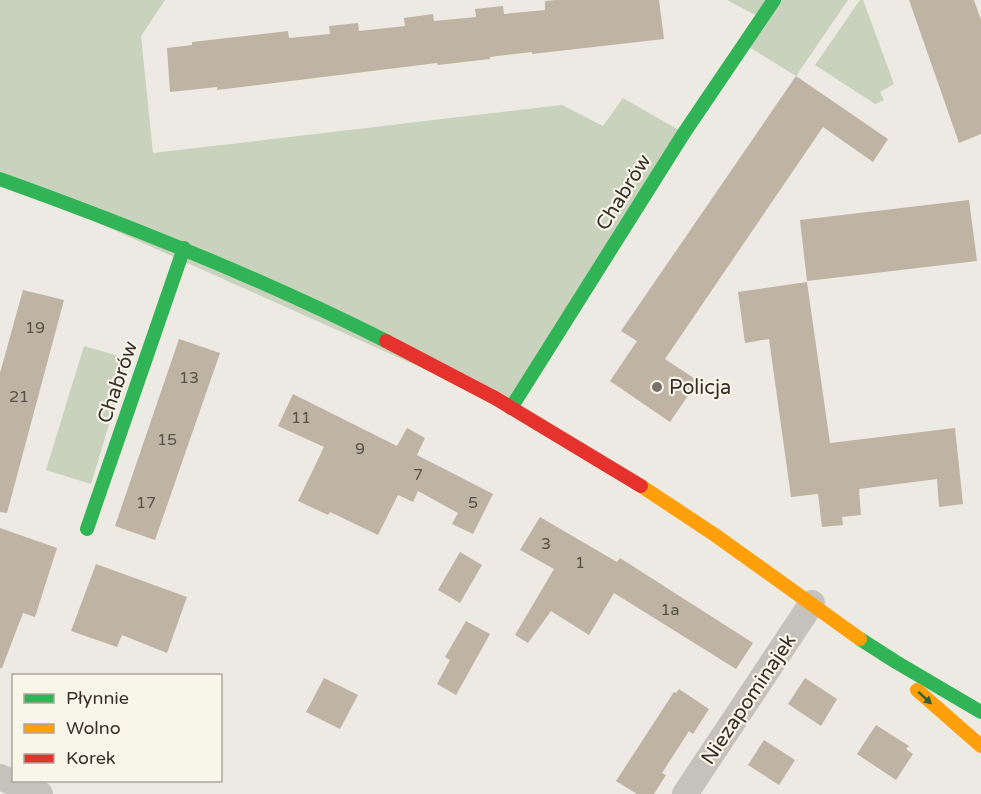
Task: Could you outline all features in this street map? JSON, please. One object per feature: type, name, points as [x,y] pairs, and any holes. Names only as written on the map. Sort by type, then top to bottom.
[{"type":"street","name":"Chabrów","points":[[511,408],[677,143],[774,0]]},
{"type":"street","points":[[0,179],[66,201],[183,248],[319,308],[385,340],[511,408],[563,437],[689,518],[885,656],[981,712]]},
{"type":"street","name":"Chabrów","points":[[87,529],[183,248]]},
{"type":"street","name":"Niezapominajek","points":[[685,794],[812,603]]},
{"type":"street","points":[[885,656],[921,695],[981,746]]},
{"type":"street","points":[[0,777],[40,794]]},
{"type":"green space","points":[[0,0],[165,0],[141,36],[153,153],[562,105],[603,126],[623,98],[684,133],[511,408],[0,179]]},
{"type":"green space","points":[[727,0],[848,0],[796,76],[744,44],[761,18]]},
{"type":"green space","points":[[860,0],[863,0],[894,84],[880,92],[884,100],[875,104],[815,65]]},
{"type":"green space","points":[[84,346],[129,359],[91,484],[46,470]]},
{"type":"building","points":[[659,0],[664,39],[532,54],[532,52],[490,57],[490,59],[438,65],[437,63],[217,90],[217,87],[170,92],[167,48],[192,45],[192,42],[288,31],[289,38],[330,34],[329,26],[358,23],[359,31],[405,26],[404,18],[433,14],[434,21],[476,17],[475,9],[503,6],[504,14],[545,10],[545,1]]},
{"type":"building","points":[[909,0],[974,0],[981,20],[981,134],[959,143]]},
{"type":"building","points":[[796,76],[888,139],[873,162],[823,127],[665,359],[698,381],[670,422],[610,381],[637,341],[621,331]]},
{"type":"building","points":[[969,200],[977,261],[807,281],[800,220]]},
{"type":"building","points":[[807,282],[830,443],[955,428],[963,504],[939,507],[937,479],[859,489],[861,515],[842,517],[843,525],[822,527],[818,494],[791,497],[769,339],[745,343],[738,292]]},
{"type":"building","points":[[23,290],[64,300],[7,513],[0,512],[0,373]]},
{"type":"building","points":[[179,339],[220,353],[155,540],[115,526]]},
{"type":"building","points":[[293,394],[397,446],[407,428],[425,438],[417,455],[493,494],[473,534],[452,524],[458,513],[418,491],[413,502],[398,495],[378,535],[330,512],[328,515],[298,501],[324,447],[278,426]]},
{"type":"building","points":[[540,517],[617,562],[620,558],[753,643],[736,669],[614,593],[589,635],[551,611],[528,643],[515,635],[554,569],[520,550]]},
{"type":"building","points":[[0,528],[57,548],[35,617],[23,613],[2,668],[0,668]]},
{"type":"building","points":[[460,552],[482,565],[460,603],[438,590]]},
{"type":"building","points":[[96,564],[187,597],[167,653],[122,635],[117,647],[71,631]]},
{"type":"building","points":[[466,621],[490,634],[456,695],[437,684],[450,660],[445,657]]},
{"type":"building","points":[[324,678],[358,695],[340,729],[306,712]]},
{"type":"building","points":[[805,678],[837,699],[821,726],[788,704]]},
{"type":"building","points":[[679,689],[709,709],[693,734],[689,731],[662,773],[666,775],[654,794],[637,794],[616,781],[674,692],[676,693]]},
{"type":"building","points":[[876,725],[909,746],[906,749],[913,754],[896,780],[857,754]]},
{"type":"building","points":[[764,740],[795,760],[779,785],[748,765]]},
{"type":"traffic: fast","points":[[511,408],[684,133],[774,0]]},
{"type":"traffic: fast","points":[[0,179],[195,254],[386,341]]},
{"type":"traffic: fast","points":[[87,529],[184,248]]},
{"type":"traffic: fast","points":[[860,639],[981,712]]},
{"type":"traffic: slow","points":[[641,486],[715,535],[860,639]]},
{"type":"traffic: slow","points":[[917,690],[981,746]]},
{"type":"traffic: jam","points":[[386,341],[495,398],[641,486]]},
{"type":"place","name":"Policja","points":[[657,387]]}]
